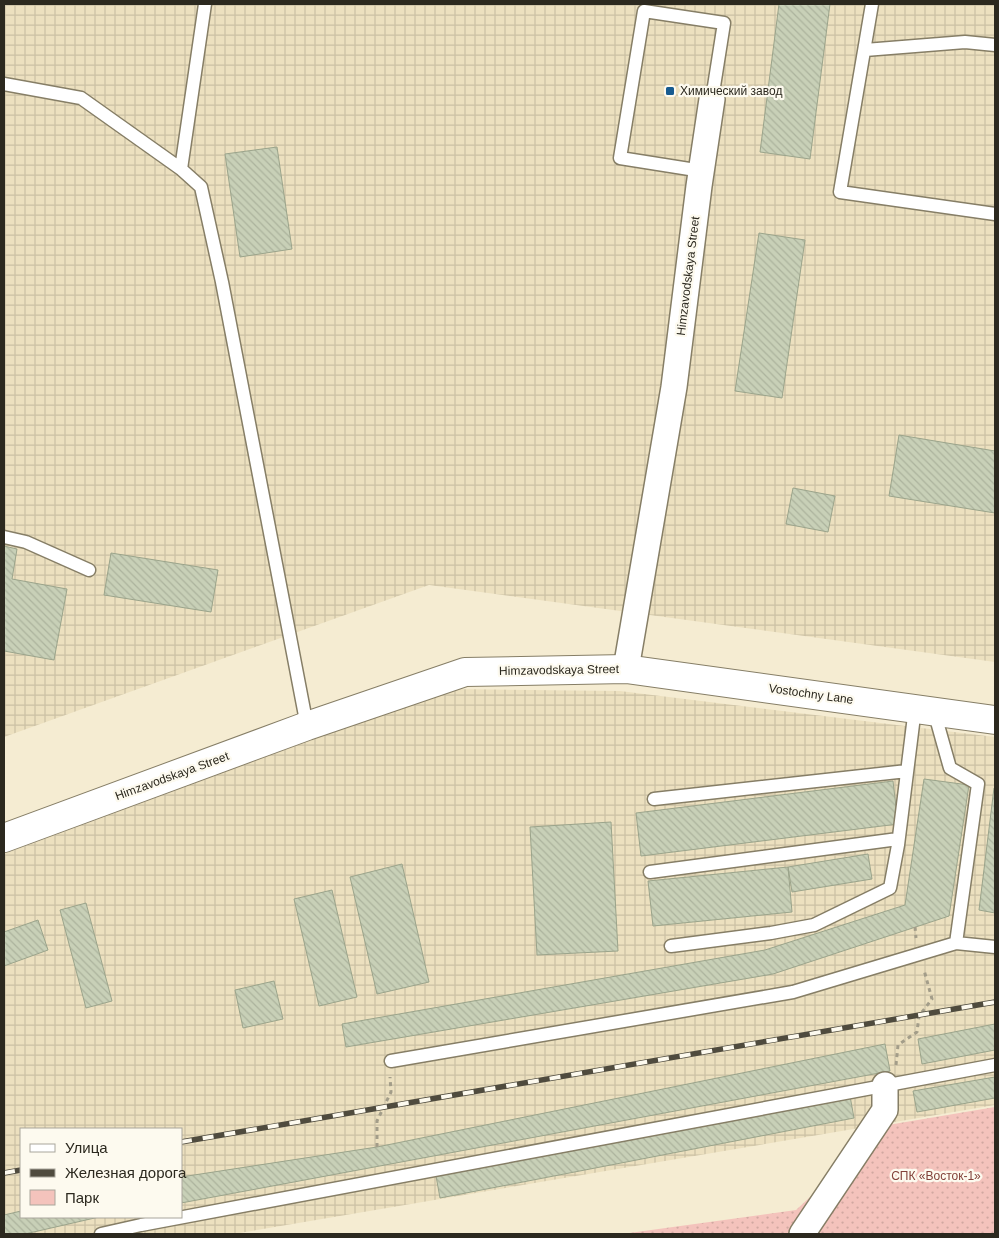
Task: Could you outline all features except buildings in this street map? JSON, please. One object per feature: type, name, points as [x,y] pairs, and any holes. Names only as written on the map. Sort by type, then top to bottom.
[{"type":"street","name":"Himzavodskaya Street","points":[[4,838],[307,726],[465,672],[626,669],[674,387],[712,99]]},
{"type":"street","name":"Vostochny Lane","points":[[626,669],[995,720]]},
{"type":"street","points":[[798,1233],[886,1110],[890,1084]]},
{"type":"lane","points":[[181,168],[205,4]]},
{"type":"lane","points":[[872,4],[840,192],[995,214]]},
{"type":"lane","points":[[702,171],[620,158],[644,7],[724,23],[712,99]]},
{"type":"lane","points":[[864,50],[964,42],[995,44]]},
{"type":"lane","points":[[4,84],[80,98],[181,168],[201,187],[222,282],[307,726]]},
{"type":"lane","points":[[4,537],[26,542],[89,570]]},
{"type":"lane","points":[[671,946],[771,933],[814,925],[890,888],[907,771],[924,710]]},
{"type":"lane","points":[[924,710],[950,768],[978,784],[956,943]]},
{"type":"lane","points":[[654,800],[907,771]]},
{"type":"lane","points":[[650,872],[898,839]]},
{"type":"lane","points":[[391,1061],[793,992],[956,943],[995,947]]},
{"type":"lane","points":[[182,1217],[995,1065]]},
{"type":"lane","points":[[101,1234],[178,1218]]},
{"type":"path","points":[[890,1084],[898,1045],[918,1032],[919,1016],[932,999]]},
{"type":"path","points":[[377,1147],[377,1121],[391,1092],[391,1061]]},
{"type":"shaded area","points":[[4,4],[995,4],[995,662],[429,585],[4,737]]},
{"type":"shaded area","points":[[449,689],[620,691],[995,737],[995,1105],[234,1234],[4,1234],[4,854]]},
{"type":"green space","name":"СПК «Восток-1»","points":[[995,1107],[995,1234],[622,1234],[796,1210],[888,1125]]},
{"type":"railway","points":[[182,1142],[995,1002]]},
{"type":"railway","points":[[4,1173],[20,1170]]},
{"type":"place","name":"Химический завод","points":[[670,91]]}]
